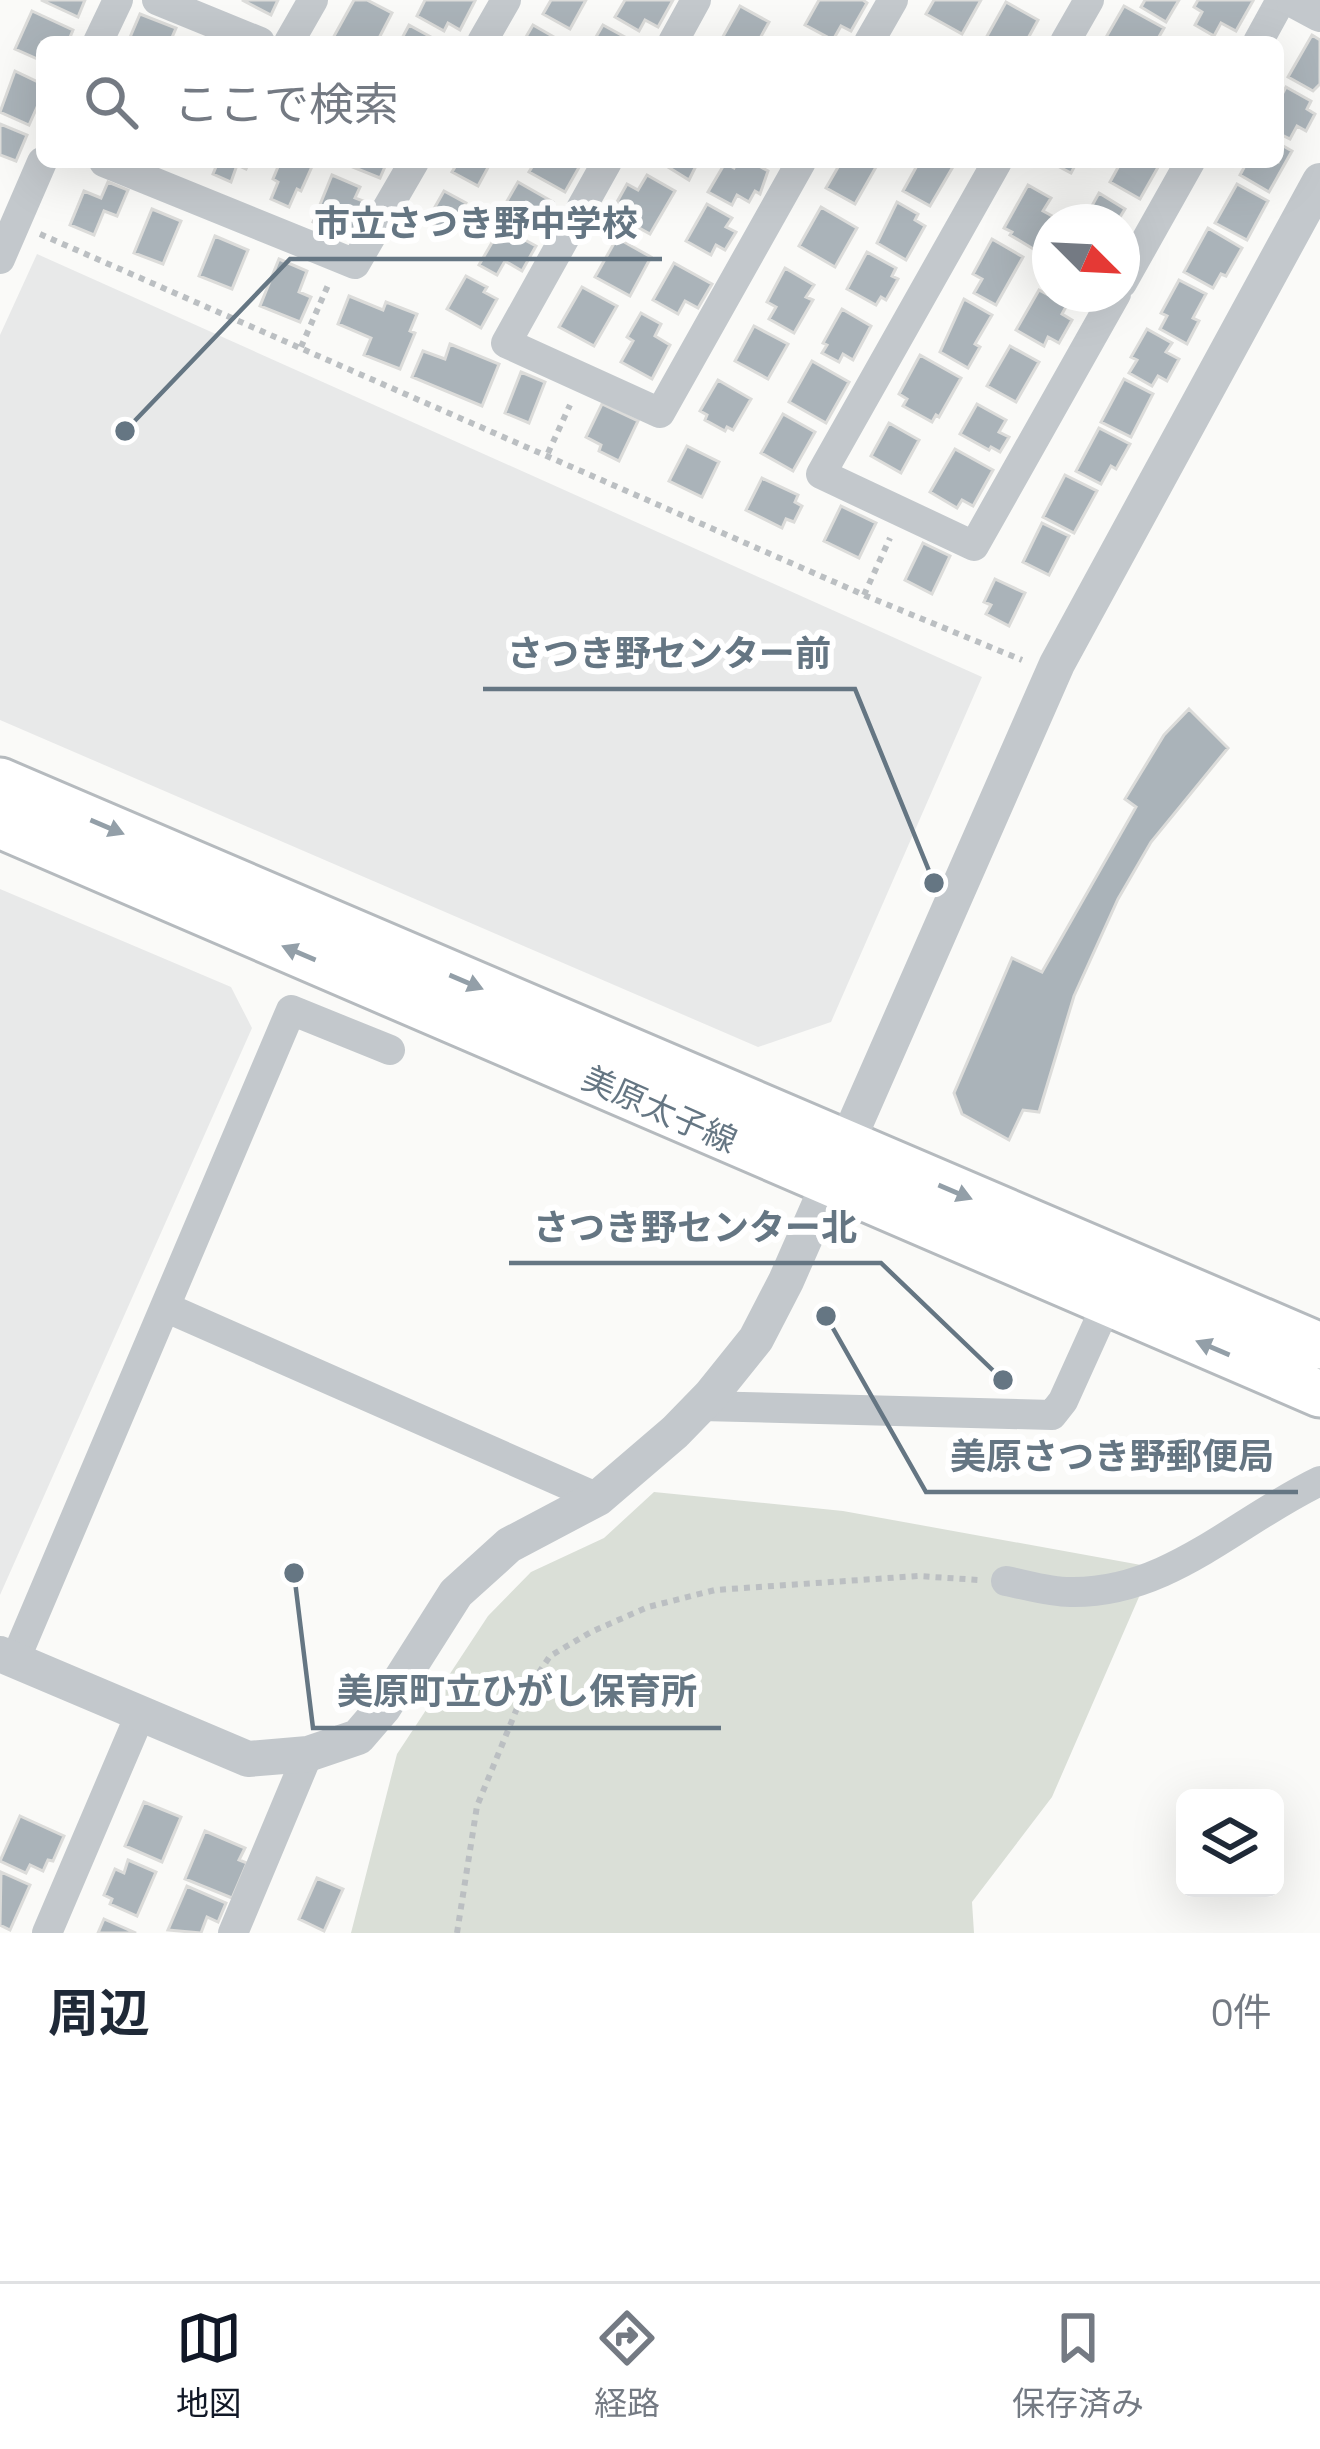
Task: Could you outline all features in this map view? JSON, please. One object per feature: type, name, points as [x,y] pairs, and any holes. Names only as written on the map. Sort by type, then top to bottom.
[{"type":"main road","name":"美原太子線","points":[[0,781],[839,1165]]},
{"type":"main road","name":"美原太子線","points":[[0,825],[839,1165],[1116,1283],[1320,1394]]},
{"type":"main road","name":"美原太子線","points":[[1116,1283],[1320,1346]]},
{"type":"street","points":[[101,36],[118,0]]},
{"type":"street","points":[[157,0],[245,36]]},
{"type":"street","points":[[292,36],[313,0]]},
{"type":"street","points":[[485,36],[506,0]]},
{"type":"street","points":[[676,36],[696,0]]},
{"type":"street","points":[[872,36],[893,0]]},
{"type":"street","points":[[1068,36],[1089,0]]},
{"type":"street","points":[[1261,36],[1282,0]]},
{"type":"street","points":[[1294,0],[1320,14]]},
{"type":"street","points":[[0,259],[40,168]]},
{"type":"street","points":[[119,168],[355,264],[410,168]]},
{"type":"street","points":[[604,168],[506,344],[660,413],[798,168]]},
{"type":"street","points":[[995,168],[821,474],[974,546],[1106,312]]},
{"type":"street","points":[[1140,251],[1187,168]]},
{"type":"street","points":[[390,1050],[291,1010],[8,1657],[248,1760],[308,1754],[358,1737],[394,1692],[456,1593],[509,1545],[598,1498],[701,1406],[756,1340],[839,1165],[1057,664],[1320,181]]},
{"type":"street","points":[[701,1406],[1052,1415],[1063,1401],[1116,1283]]},
{"type":"street","points":[[165,1307],[598,1498]]},
{"type":"street","points":[[1006,1581],[1066,1593],[1112,1591],[1155,1578],[1320,1481]]},
{"type":"street","points":[[46,1933],[140,1714]]},
{"type":"street","points":[[232,1933],[308,1754]]},
{"type":"path","points":[[16,223],[1022,660]]},
{"type":"path","points":[[301,347],[340,258]]},
{"type":"path","points":[[548,453],[574,397]]},
{"type":"path","points":[[864,595],[892,532]]},
{"type":"path","points":[[457,1933],[477,1807],[520,1701],[550,1656],[648,1607],[715,1590],[918,1576],[1006,1581]]},
{"type":"shaded area","points":[[37,254],[982,677],[831,1022],[758,1047],[0,720],[0,335]]},
{"type":"shaded area","points":[[0,889],[231,987],[252,1028],[0,1595]]},
{"type":"shaded area","points":[[654,1492],[843,1511],[1152,1567],[1052,1797],[972,1902],[974,1933],[351,1933],[397,1754],[488,1616],[531,1572],[604,1538]]},
{"type":"building","points":[[41,0],[85,0],[78,17]]},
{"type":"building","points":[[242,0],[278,0],[271,15]]},
{"type":"building","points":[[354,0],[367,0],[392,13],[380,36],[334,36]]},
{"type":"building","points":[[425,0],[475,1],[460,30],[448,23],[444,31],[417,16]]},
{"type":"building","points":[[551,0],[586,0],[570,29],[543,14]]},
{"type":"building","points":[[625,0],[673,0],[658,27],[645,20],[639,31],[615,17]]},
{"type":"building","points":[[819,0],[867,3],[851,31],[841,26],[835,36],[826,36],[805,25]]},
{"type":"building","points":[[934,0],[981,0],[962,34],[926,14]]},
{"type":"building","points":[[1145,0],[1179,0],[1166,22],[1141,7]]},
{"type":"building","points":[[1198,0],[1253,1],[1236,31],[1221,23],[1214,36],[1195,25],[1202,12],[1194,7]]},
{"type":"building","points":[[1006,2],[1038,20],[1029,36],[987,36]]},
{"type":"building","points":[[740,6],[769,22],[761,36],[723,36]]},
{"type":"building","points":[[1124,6],[1164,28],[1159,36],[1107,36]]},
{"type":"building","points":[[32,11],[73,30],[70,36],[36,36],[36,58],[15,49]]},
{"type":"building","points":[[140,14],[176,28],[173,36],[131,36]]},
{"type":"building","points":[[409,25],[429,36],[403,36]]},
{"type":"building","points":[[533,25],[552,36],[527,36]]},
{"type":"building","points":[[603,25],[623,36],[597,36]]},
{"type":"building","points":[[1312,35],[1320,40],[1320,84],[1313,91],[1288,77]]},
{"type":"building","points":[[15,71],[36,81],[36,109],[29,125],[0,112]]},
{"type":"building","points":[[1286,87],[1311,101],[1307,109],[1315,114],[1306,131],[1297,126],[1290,139],[1284,136]]},
{"type":"building","points":[[0,124],[27,135],[16,161],[0,155]]},
{"type":"building","points":[[216,168],[236,168],[231,182],[213,174]]},
{"type":"building","points":[[278,168],[311,168],[289,207],[271,199],[278,182],[273,179]]},
{"type":"building","points":[[355,168],[384,168],[380,178]]},
{"type":"building","points":[[454,168],[488,168],[478,186],[452,172]]},
{"type":"building","points":[[531,168],[579,168],[565,192],[529,172]]},
{"type":"building","points":[[670,168],[695,168],[689,180]]},
{"type":"building","points":[[722,168],[768,171],[760,194],[755,191],[749,202],[737,195],[732,205],[708,192]]},
{"type":"building","points":[[838,168],[875,168],[855,204],[826,188]]},
{"type":"building","points":[[916,168],[952,168],[930,206],[903,191]]},
{"type":"building","points":[[1118,168],[1158,168],[1140,199],[1110,182]]},
{"type":"building","points":[[1244,168],[1282,168],[1269,192],[1240,175]]},
{"type":"building","points":[[332,175],[360,187],[355,198],[366,202],[351,237],[313,222]]},
{"type":"building","points":[[647,175],[675,191],[650,234],[623,219],[628,208],[617,202],[627,184],[638,190]]},
{"type":"building","points":[[108,182],[128,190],[117,216],[104,211],[94,235],[70,225],[84,191],[101,198]]},
{"type":"building","points":[[518,182],[553,202],[541,223],[527,215],[521,227],[499,215]]},
{"type":"building","points":[[1237,184],[1268,201],[1247,240],[1215,223]]},
{"type":"building","points":[[1028,185],[1051,198],[1047,204],[1032,204],[1032,248],[1004,228]]},
{"type":"building","points":[[444,191],[466,203],[452,235],[427,221]]},
{"type":"building","points":[[1099,193],[1117,204],[1093,204]]},
{"type":"building","points":[[897,202],[918,214],[915,220],[925,226],[906,260],[877,243]]},
{"type":"building","points":[[707,204],[732,218],[726,227],[736,232],[725,250],[716,245],[711,255],[686,241]]},
{"type":"building","points":[[821,207],[857,228],[835,267],[799,246]]},
{"type":"building","points":[[152,209],[181,221],[163,264],[134,253]]},
{"type":"building","points":[[501,227],[536,246],[522,271],[505,261],[497,275],[479,265]]},
{"type":"building","points":[[1208,228],[1242,248],[1213,288],[1184,272]]},
{"type":"building","points":[[215,236],[248,250],[232,289],[199,276]]},
{"type":"building","points":[[617,238],[651,257],[630,296],[595,277]]},
{"type":"building","points":[[992,239],[1023,257],[996,305],[974,293],[982,279],[973,274]]},
{"type":"building","points":[[867,252],[896,268],[892,276],[898,279],[886,300],[881,297],[876,305],[847,289]]},
{"type":"building","points":[[279,259],[307,271],[299,292],[311,297],[300,322],[260,306]]},
{"type":"building","points":[[674,263],[712,284],[698,308],[685,301],[678,314],[653,300]]},
{"type":"building","points":[[785,268],[814,285],[806,297],[813,300],[794,333],[769,319],[776,307],[767,302]]},
{"type":"building","points":[[466,276],[487,287],[484,292],[497,299],[481,328],[447,309]]},
{"type":"building","points":[[1179,280],[1206,294],[1193,318],[1199,321],[1187,344],[1160,329],[1167,316],[1161,313]]},
{"type":"building","points":[[582,287],[617,306],[594,346],[559,327]]},
{"type":"building","points":[[349,296],[383,310],[386,302],[417,314],[410,331],[415,333],[400,369],[364,355],[371,338],[338,324]]},
{"type":"building","points":[[964,299],[992,315],[968,368],[940,352]]},
{"type":"building","points":[[1032,302],[1032,312],[1063,312],[1072,320],[1059,343],[1048,337],[1044,346],[1016,330]]},
{"type":"building","points":[[842,309],[871,326],[853,360],[843,354],[839,362],[822,353]]},
{"type":"building","points":[[641,313],[661,324],[655,336],[670,345],[652,379],[621,362],[633,341],[627,337]]},
{"type":"building","points":[[754,326],[788,344],[768,379],[735,361]]},
{"type":"building","points":[[1147,329],[1172,343],[1166,352],[1179,359],[1167,381],[1158,376],[1152,386],[1129,373],[1137,360],[1131,357]]},
{"type":"building","points":[[450,344],[499,364],[482,406],[412,377],[423,351],[445,359]]},
{"type":"building","points":[[1010,346],[1039,362],[1016,402],[987,386]]},
{"type":"building","points":[[920,355],[961,378],[932,422],[903,406],[907,399],[899,394]]},
{"type":"building","points":[[812,361],[849,382],[826,423],[789,402]]},
{"type":"building","points":[[521,372],[545,382],[529,423],[505,413]]},
{"type":"building","points":[[1124,379],[1153,394],[1131,437],[1101,422]]},
{"type":"building","points":[[718,380],[751,399],[733,430],[727,427],[725,431],[705,420],[707,415],[700,411]]},
{"type":"building","points":[[602,404],[638,421],[619,461],[599,451],[601,445],[586,437]]},
{"type":"building","points":[[977,404],[1006,420],[999,432],[1009,437],[1000,452],[960,434]]},
{"type":"building","points":[[783,414],[815,432],[793,471],[761,453]]},
{"type":"building","points":[[889,423],[919,440],[901,473],[871,456]]},
{"type":"building","points":[[1099,428],[1130,444],[1101,484],[1076,471]]},
{"type":"building","points":[[687,446],[719,462],[702,497],[669,481]]},
{"type":"building","points":[[955,449],[993,470],[973,506],[962,500],[957,508],[930,492]]},
{"type":"building","points":[[1065,475],[1097,491],[1074,533],[1043,517]]},
{"type":"building","points":[[762,478],[798,495],[795,502],[802,506],[794,522],[786,519],[782,528],[746,510]]},
{"type":"building","points":[[841,506],[876,523],[859,558],[824,541]]},
{"type":"building","points":[[1042,523],[1069,536],[1049,575],[1023,562]]},
{"type":"building","points":[[923,543],[950,556],[932,594],[905,580]]},
{"type":"building","points":[[995,579],[1025,593],[1009,626],[986,614],[991,605],[984,602]]},
{"type":"building","points":[[1189,709],[1228,748],[1151,842],[1118,899],[1074,996],[1039,1112],[1023,1110],[1009,1140],[962,1114],[954,1093],[1012,958],[1042,972],[1136,807],[1125,799],[1164,735]]},
{"type":"building","points":[[144,1802],[181,1817],[162,1862],[125,1846]]},
{"type":"building","points":[[20,1816],[64,1836],[43,1871],[30,1865],[26,1873],[0,1861]]},
{"type":"building","points":[[205,1831],[245,1848],[239,1860],[247,1863],[232,1898],[185,1879]]},
{"type":"building","points":[[128,1860],[156,1872],[137,1916],[110,1904],[112,1899],[104,1895],[115,1869],[124,1873]]},
{"type":"building","points":[[1,1872],[30,1885],[10,1930],[0,1925]]},
{"type":"building","points":[[317,1878],[343,1889],[324,1931],[299,1919]]},
{"type":"building","points":[[187,1886],[226,1903],[218,1922],[207,1917],[201,1933],[168,1930]]},
{"type":"building","points":[[104,1919],[136,1933],[98,1933]]},
{"type":"place","name":"市立さつき野中学校","points":[[125,431]]},
{"type":"place","name":"さつき野センター前","points":[[934,883]]},
{"type":"place","name":"美原さつき野郵便局","points":[[826,1316]]},
{"type":"place","name":"さつき野センター北","points":[[1003,1380]]},
{"type":"place","name":"美原町立ひがし保育所","points":[[294,1573]]}]
